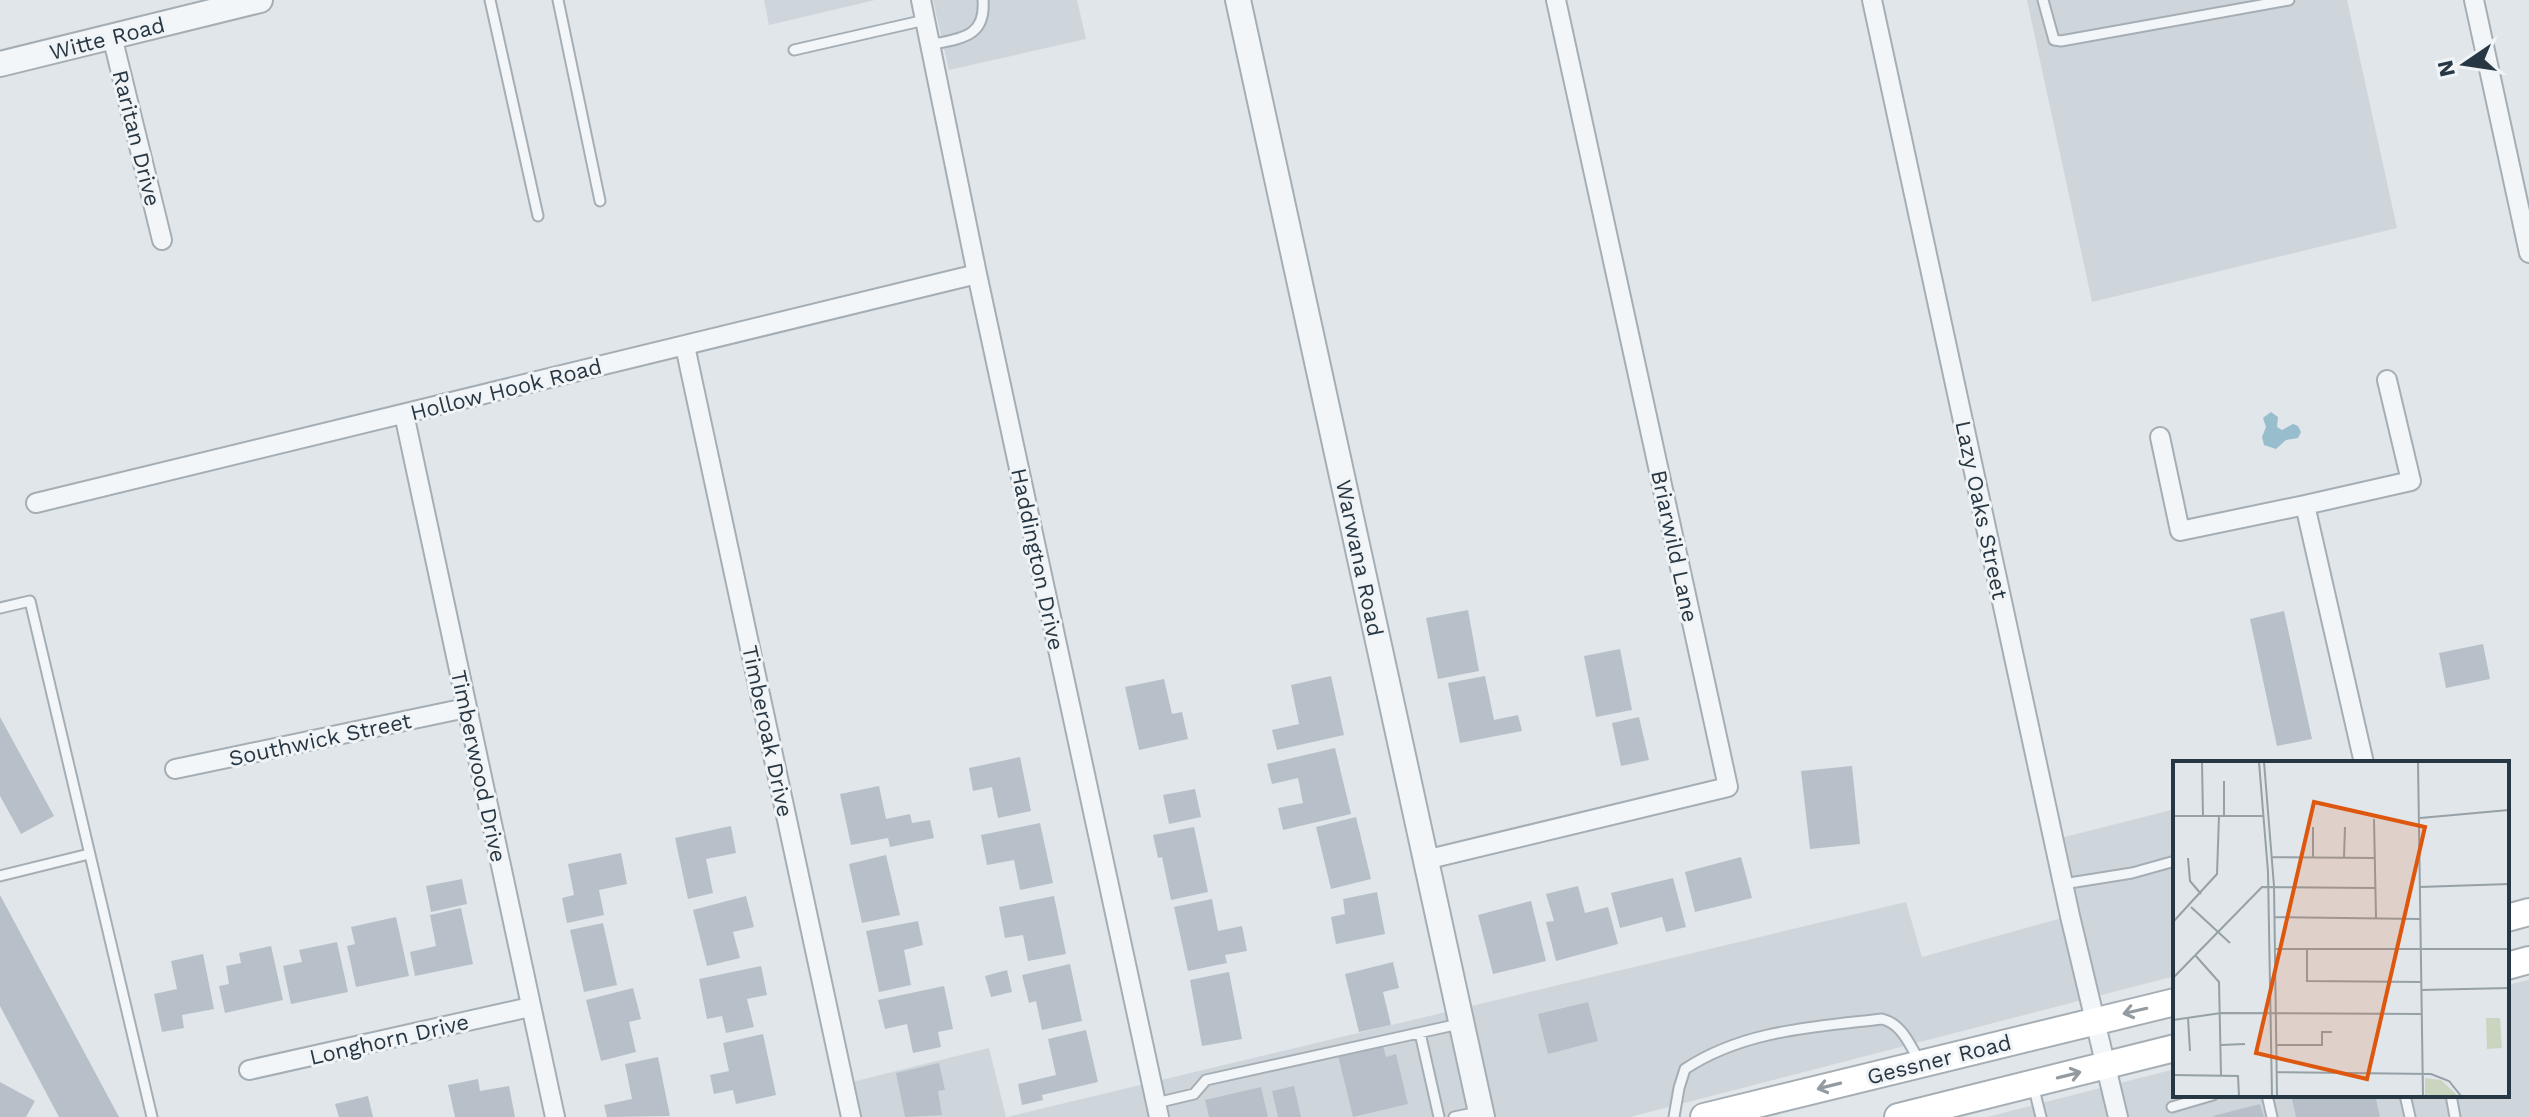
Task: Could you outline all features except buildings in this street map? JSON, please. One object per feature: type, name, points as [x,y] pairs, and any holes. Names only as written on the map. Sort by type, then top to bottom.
[{"type":"main road","points":[[2509,917],[2529,912]]},
{"type":"main road","points":[[2509,965],[2529,960]]},
{"type":"main road","name":"Gessner Road","points":[[1704,1117],[2173,1002]]},
{"type":"main road","points":[[1898,1117],[1965,1105],[2033,1084],[2173,1049]]},
{"type":"street","name":"Witte Road","points":[[0,64],[260,0]]},
{"type":"street","name":"Haddington Drive","points":[[921,0],[1157,1110]]},
{"type":"street","name":"Warwana Road","points":[[1238,0],[1481,1114]]},
{"type":"street","name":"Briarwild Lane","points":[[1425,860],[1728,787],[1556,0]]},
{"type":"street","name":"Lazy Oaks Street","points":[[1872,0],[2063,884],[2118,1117]]},
{"type":"street","points":[[2474,0],[2529,253]]},
{"type":"street","name":"Raritan Drive","points":[[112,36],[162,240]]},
{"type":"street","name":"Hollow Hook Road","points":[[36,503],[977,274]]},
{"type":"street","name":"Timberoak Drive","points":[[685,346],[851,1117]]},
{"type":"street","points":[[2160,437],[2180,531],[2411,481],[2387,380]]},
{"type":"street","name":"Timberwood Drive","points":[[404,414],[555,1117]]},
{"type":"street","points":[[2305,505],[2364,761]]},
{"type":"street","name":"Southwick Street","points":[[175,769],[466,708]]},
{"type":"street","name":"Longhorn Drive","points":[[249,1070],[530,1007]]},
{"type":"lane","points":[[490,0],[538,216]]},
{"type":"lane","points":[[558,0],[600,201]]},
{"type":"lane","points":[[930,45],[972,33],[981,25],[983,0]]},
{"type":"lane","points":[[2043,0],[2050,32],[2054,40],[2061,41],[2289,0]]},
{"type":"lane","points":[[794,50],[925,20]]},
{"type":"lane","points":[[0,608],[30,601],[152,1117]]},
{"type":"lane","points":[[0,876],[89,854]]},
{"type":"lane","points":[[2063,884],[2132,873],[2173,862]]},
{"type":"lane","points":[[1674,1117],[1685,1069],[1732,1045],[1779,1030],[1882,1019],[1891,1021],[1899,1028],[1921,1063]]},
{"type":"lane","points":[[1157,1110],[1194,1094],[1206,1080],[1461,1024]]},
{"type":"lane","points":[[1420,1033],[1439,1117]]},
{"type":"lane","points":[[2033,1084],[2041,1117]]},
{"type":"lane","points":[[2172,1107],[2206,1097]]},
{"type":"lane","points":[[2267,1097],[2272,1117]]},
{"type":"lane","points":[[2405,1097],[2410,1117]]},
{"type":"lane","points":[[2451,1097],[2455,1117]]},
{"type":"lane","points":[[1454,1117],[1481,1114]]},
{"type":"shaded area","points":[[764,0],[875,0],[769,25]]},
{"type":"shaded area","points":[[933,0],[1077,0],[1086,39],[949,70]]},
{"type":"shaded area","points":[[2027,0],[2347,0],[2397,228],[2092,302]]},
{"type":"shaded area","points":[[2173,810],[2173,977],[1630,1117],[1007,1117],[1906,902],[1922,957],[2069,916],[2053,840]]},
{"type":"shaded area","points":[[2529,980],[2529,1117],[1987,1117],[2173,1070],[2173,1097],[2509,1097],[2509,985]]},
{"type":"shaded area","points":[[989,1048],[1006,1117],[851,1117],[844,1084]]},
{"type":"water","points":[[2271,412],[2278,417],[2277,427],[2282,430],[2293,424],[2298,426],[2301,432],[2298,438],[2286,440],[2276,449],[2264,445],[2262,437],[2266,427],[2263,418]]}]
